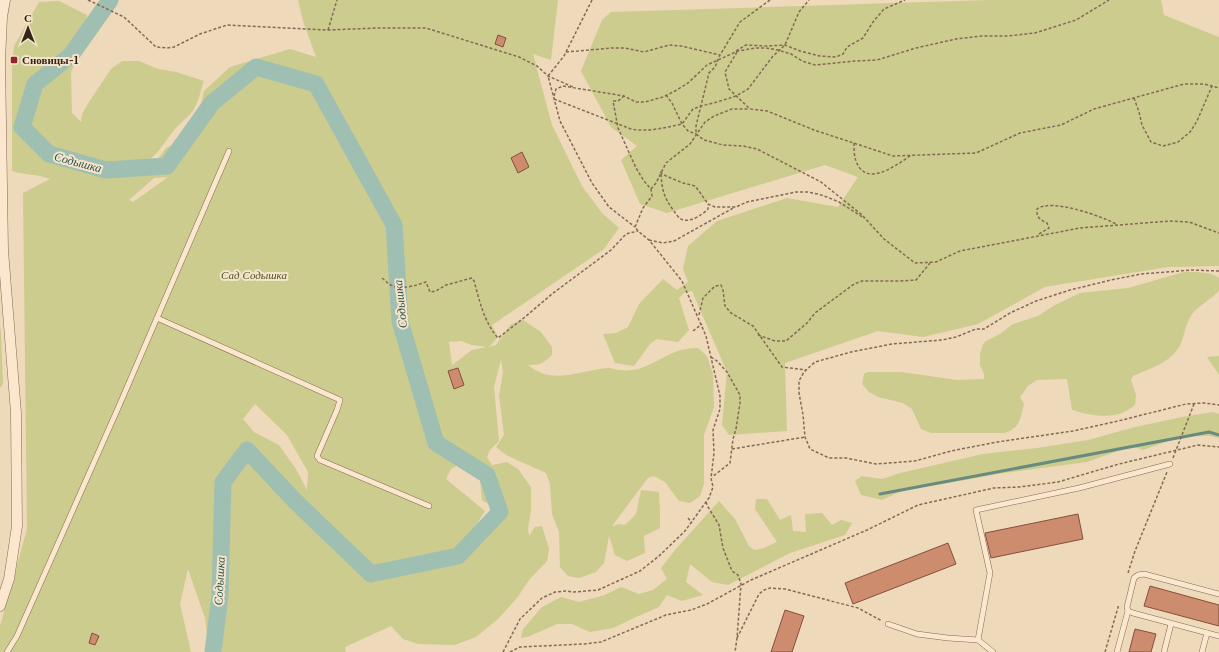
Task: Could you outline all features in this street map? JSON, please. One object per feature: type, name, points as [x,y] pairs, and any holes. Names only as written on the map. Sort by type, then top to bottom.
[{"type":"street","points":[[0,606],[9,579],[17,526],[16,413],[3,250],[0,44],[5,0]]},
{"type":"lane","points":[[7,652],[17,636],[119,406],[229,151]]},
{"type":"lane","points":[[157,318],[340,400],[317,456],[320,460],[429,506]]},
{"type":"lane","points":[[978,640],[990,573],[976,510],[1079,488],[1170,464]]},
{"type":"lane","points":[[1117,652],[1128,611],[1127,607],[1134,578],[1138,574],[1144,574],[1219,594]]},
{"type":"lane","points":[[1128,611],[1133,614],[1219,636]]},
{"type":"lane","points":[[888,624],[917,634],[978,640],[993,652]]},
{"type":"lane","points":[[1164,652],[1171,624]]},
{"type":"lane","points":[[1202,652],[1207,633]]},
{"type":"path","points":[[88,0],[124,17],[156,47],[174,47],[200,34],[227,25],[328,30],[426,28],[519,56],[537,66],[548,76],[574,88]]},
{"type":"path","points":[[328,30],[337,0]]},
{"type":"path","points":[[548,76],[566,52],[592,0]]},
{"type":"path","points":[[696,134],[696,126],[709,73],[740,22],[770,0]]},
{"type":"path","points":[[554,99],[631,129],[654,130],[682,124],[693,109],[736,96],[748,90],[773,56],[785,45],[799,12],[809,0]]},
{"type":"path","points":[[731,54],[746,45],[785,45],[800,51],[820,56],[836,57],[843,54],[847,47],[864,38],[873,22],[884,9],[905,0]]},
{"type":"path","points":[[502,652],[520,619],[542,598],[555,592],[598,590],[640,571],[692,523],[709,498],[713,487],[711,478],[714,453],[713,430],[720,409],[720,396],[706,336],[699,316],[682,281],[649,240],[609,207],[592,183],[560,121],[554,99],[556,89],[563,86],[624,96],[636,102],[645,102],[666,95],[688,83],[707,66],[738,51],[755,48],[779,50],[791,54],[802,61],[815,65],[877,60],[916,48],[956,39],[1035,33],[1076,20],[1109,0]]},
{"type":"path","points":[[566,52],[612,48],[625,48],[644,52],[669,45],[681,46],[720,55]]},
{"type":"path","points":[[738,51],[725,72],[729,89],[750,109]]},
{"type":"path","points":[[548,76],[554,96]]},
{"type":"path","points":[[650,189],[656,183],[660,172],[666,163],[690,144],[705,122],[714,116],[732,109],[768,111],[814,130],[892,156],[910,156],[976,153],[1020,133],[1061,125],[1094,109],[1184,84],[1204,84],[1219,88]]},
{"type":"path","points":[[1134,98],[1142,125],[1151,142],[1163,146],[1178,142],[1190,132],[1197,121],[1212,86]]},
{"type":"path","points":[[666,95],[672,103],[682,124],[688,131],[696,134],[704,140],[723,145],[757,148],[821,182],[865,218],[884,239],[915,263],[936,262],[960,251],[1037,235],[1117,224],[1170,221],[1188,222],[1219,233]]},
{"type":"path","points":[[624,96],[618,101],[613,101],[616,122],[636,168],[650,189],[652,196],[643,208],[635,227]]},
{"type":"path","points":[[854,143],[856,161],[863,172],[867,174],[876,174],[890,168],[910,156]]},
{"type":"path","points":[[660,172],[683,183],[695,186],[708,204],[714,207],[736,207]]},
{"type":"path","points":[[660,172],[662,190],[665,198],[680,218],[684,220],[692,219],[708,209],[708,204]]},
{"type":"path","points":[[649,240],[663,243],[674,241],[747,202],[796,192],[808,192],[827,197],[839,202],[865,218]]},
{"type":"path","points":[[1037,235],[1049,228],[1047,224],[1038,217],[1037,209],[1040,206],[1052,205],[1068,207],[1117,224]]},
{"type":"path","points":[[382,278],[394,287],[413,286],[426,282],[430,292],[436,291],[446,285],[472,278],[484,316],[492,331],[498,338],[526,317],[552,294],[611,250],[626,234],[638,232]]},
{"type":"path","points":[[758,334],[775,341],[786,341],[815,314],[854,284],[862,281],[916,280],[930,262]]},
{"type":"path","points":[[1219,271],[1192,270],[1141,274],[1070,290],[1036,301],[1010,313],[984,328],[942,340],[892,344],[851,352],[815,362],[804,372],[799,381],[799,393],[805,437],[810,449],[829,458],[846,458],[876,464],[915,461],[951,451],[997,442],[1073,431],[1186,404],[1204,403],[1219,405]]},
{"type":"path","points":[[699,316],[703,298],[715,286],[721,285],[725,306],[731,313],[753,326],[772,354],[779,360],[782,367],[806,370]]},
{"type":"path","points":[[693,331],[702,324]]},
{"type":"path","points":[[711,357],[727,372],[740,395],[730,463],[711,478]]},
{"type":"path","points":[[1129,573],[1135,551],[1187,424],[1194,403]]},
{"type":"path","points":[[731,450],[805,437]]},
{"type":"path","points":[[510,652],[520,647],[601,642],[666,615],[691,610],[707,604],[751,580],[867,530],[918,505],[994,488],[1018,487],[1058,482],[1119,464],[1198,445],[1219,447]]},
{"type":"path","points":[[706,502],[719,525],[723,548],[732,571],[738,575],[740,586],[738,638],[735,652]]},
{"type":"path","points":[[688,518],[692,523]]},
{"type":"path","points":[[738,638],[759,594],[770,588],[785,589],[858,608],[888,624]]},
{"type":"path","points":[[1105,652],[1120,602]]},
{"type":"green space","name":"Сад Содышка","points":[[298,0],[558,0],[551,60],[533,54],[552,125],[582,186],[602,213],[619,228],[604,249],[492,325],[498,337],[489,347],[496,345],[511,324],[523,320],[541,332],[552,347],[552,355],[546,360],[538,364],[528,365],[547,375],[557,376],[608,368],[622,370],[636,369],[649,365],[675,352],[698,348],[707,356],[713,374],[714,407],[704,435],[704,484],[700,496],[690,503],[679,501],[665,482],[654,476],[648,478],[612,527],[618,524],[625,525],[636,514],[641,490],[659,492],[660,528],[644,536],[645,553],[627,561],[615,555],[609,536],[604,563],[596,572],[579,578],[568,576],[560,567],[559,532],[552,514],[550,484],[546,473],[506,455],[496,447],[504,435],[499,396],[503,372],[501,360],[494,387],[499,441],[490,450],[487,457],[492,465],[507,462],[518,469],[531,487],[531,510],[528,529],[529,536],[535,527],[542,526],[549,549],[547,561],[529,580],[517,598],[498,619],[476,637],[455,645],[418,644],[403,639],[391,626],[345,647],[346,652],[222,652],[222,632],[207,634],[205,618],[188,569],[180,604],[191,652],[0,652],[0,626],[27,529],[23,193],[50,179],[12,171],[12,66],[14,46],[39,2],[59,1],[87,15],[85,43],[71,72],[72,113],[81,122],[82,114],[111,69],[122,61],[139,61],[158,69],[176,72],[204,81],[192,112],[176,128],[154,156],[143,163],[136,165],[147,174],[166,148],[181,140],[199,112],[204,91],[230,67],[290,49],[316,57],[303,21]],"holes":[[[168,177],[133,202],[129,200],[154,178]],[[461,341],[472,345],[487,347],[472,350],[452,365],[449,342]],[[255,404],[287,435],[308,472],[307,490],[296,469],[279,445],[254,432],[243,419]],[[460,464],[480,479],[482,500],[500,512],[482,531],[473,530],[485,511],[446,479],[451,469]]]},
{"type":"green space","points":[[989,0],[1161,0],[1164,15],[1219,37],[1219,266],[1168,267],[1045,287],[978,324],[923,337],[878,331],[785,363],[787,431],[729,435],[722,425],[727,372],[692,291],[684,293],[679,298],[689,330],[678,342],[657,339],[650,344],[634,366],[615,363],[603,334],[616,333],[628,327],[639,304],[663,279],[677,290],[688,282],[683,269],[688,246],[717,221],[787,198],[838,207],[858,177],[825,165],[667,213],[640,204],[621,160],[637,146],[611,127],[581,71],[602,20],[611,12]]},
{"type":"green space","points":[[1184,272],[1202,272],[1219,278],[1219,291],[1193,313],[1182,341],[1174,354],[1154,367],[1133,376],[1131,380],[1136,395],[1135,405],[1120,413],[1104,416],[1072,410],[1067,379],[1037,380],[1028,386],[1020,397],[1024,404],[1019,422],[1010,431],[1005,433],[931,433],[921,429],[912,409],[903,403],[878,397],[869,392],[862,384],[864,374],[868,372],[901,372],[957,380],[984,379],[984,374],[980,365],[980,354],[983,344],[1013,324],[1038,316],[1055,305],[1080,293],[1128,288]]},
{"type":"green space","points":[[0,325],[3,384],[0,388]]},
{"type":"green space","points":[[1219,356],[1219,375],[1207,357]]},
{"type":"green space","points":[[1213,412],[1219,414],[1219,438],[1210,436],[1182,436],[1143,450],[1132,446],[1087,462],[908,488],[882,500],[861,495],[855,481],[862,476],[882,479],[900,473],[983,454],[1088,440],[1135,427]]},
{"type":"green space","points":[[756,499],[767,499],[780,520],[791,515],[793,531],[806,532],[805,514],[822,513],[832,525],[841,520],[852,523],[845,535],[790,553],[728,585],[712,582],[690,564],[686,582],[703,595],[682,601],[667,595],[659,607],[613,628],[590,632],[572,624],[557,624],[530,636],[521,638],[523,629],[542,607],[561,597],[579,602],[605,595],[621,587],[639,594],[653,590],[667,579],[661,568],[719,501],[735,519],[749,546],[754,550],[764,548],[777,542],[755,509]]},
{"type":"building","points":[[498,35],[506,38],[503,47],[495,44]]},
{"type":"building","points":[[522,152],[529,167],[518,173],[511,158]]},
{"type":"building","points":[[458,368],[464,385],[454,389],[448,371]]},
{"type":"building","points":[[1078,514],[1083,539],[991,558],[985,533]]},
{"type":"building","points":[[948,543],[956,564],[853,604],[845,583]]},
{"type":"building","points":[[1150,586],[1219,605],[1219,626],[1144,606]]},
{"type":"building","points":[[785,610],[804,616],[792,652],[771,652]]},
{"type":"building","points":[[1135,629],[1156,634],[1151,652],[1129,652]]},
{"type":"building","points":[[92,633],[99,636],[95,645],[89,643]]},
{"type":"waterway","name":"Содышка","points":[[110,0],[71,55],[35,84],[22,127],[49,154],[106,170],[167,166],[212,103],[256,67],[316,84],[394,225],[400,321],[436,443],[487,475],[500,512],[458,556],[371,574],[295,501],[247,450],[223,482],[220,595],[213,652]]},
{"type":"waterway","points":[[880,494],[1209,432],[1219,435]]},
{"type":"place","name":"Сновицы-1","points":[[14,60]]}]
